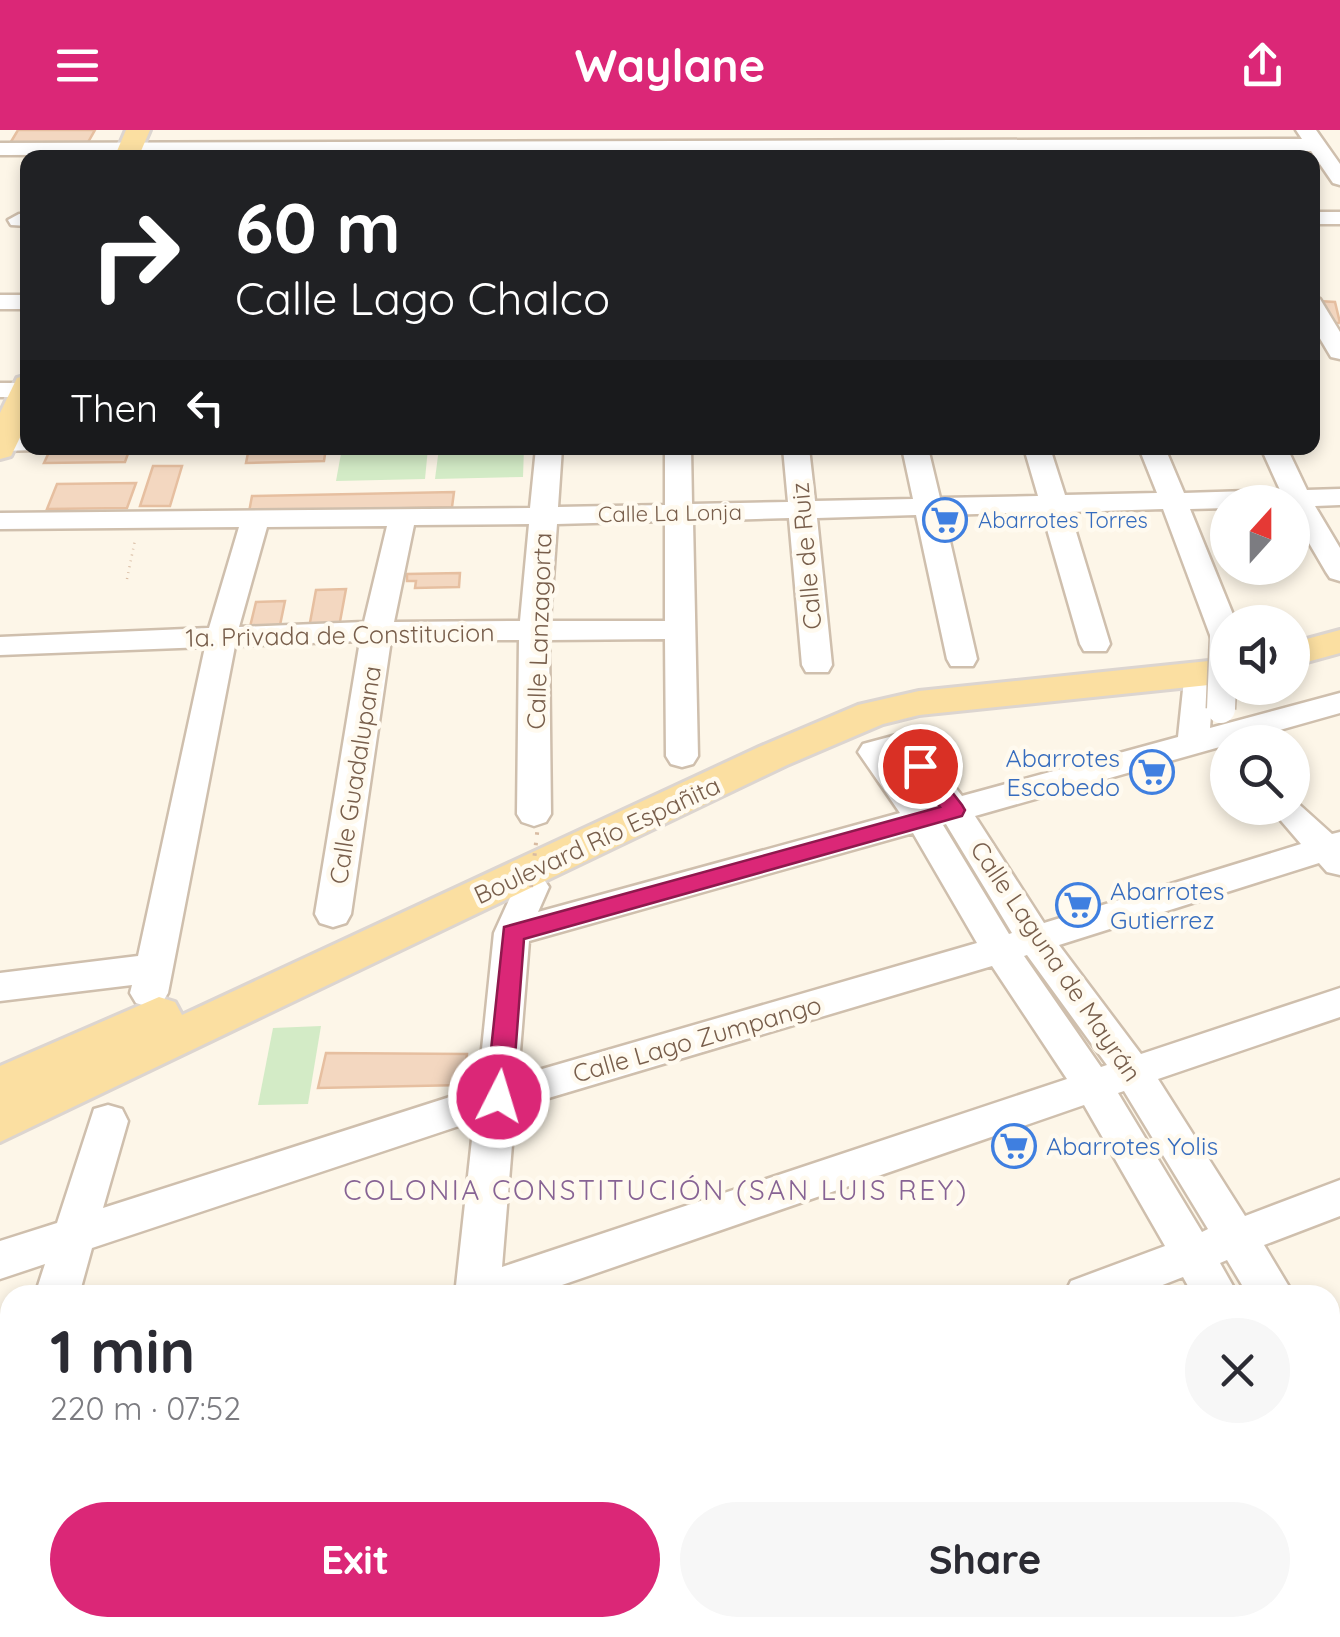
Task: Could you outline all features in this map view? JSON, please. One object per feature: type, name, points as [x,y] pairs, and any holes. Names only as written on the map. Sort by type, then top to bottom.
[{"type":"main road","points":[[10,446],[20,389]]},
{"type":"main road","points":[[1310,627],[1340,618]]},
{"type":"main road","points":[[1310,650],[1340,641]]},
{"type":"main road","name":"Boulevard Río Españita","points":[[0,1087],[861,696],[1210,689]]},
{"type":"main road","name":"Boulevard Río Españita","points":[[0,1122],[774,756],[872,714],[918,703],[1210,690]]},
{"type":"street","points":[[0,149],[122,143],[1222,144],[1312,138],[1340,178]]},
{"type":"street","points":[[1320,318],[1340,352]]},
{"type":"street","name":"Calle Lanzagorta","points":[[536,819],[534,632],[548,455]]},
{"type":"street","points":[[678,455],[682,756]]},
{"type":"street","name":"Calle de Ruiz","points":[[797,455],[816,665]]},
{"type":"street","points":[[917,455],[962,659]]},
{"type":"street","points":[[1039,455],[1095,644]]},
{"type":"street","points":[[1155,455],[1215,605]]},
{"type":"street","points":[[1277,455],[1291,485]]},
{"type":"street","name":"Calle La Lonja","points":[[1310,498],[1340,497]]},
{"type":"street","name":"Calle La Lonja","points":[[0,521],[255,521],[1210,500]]},
{"type":"street","name":"Calle Guadalupana","points":[[333,914],[378,631],[402,518]]},
{"type":"street","points":[[1310,520],[1340,572]]},
{"type":"street","points":[[0,986],[152,980],[222,636],[255,521]]},
{"type":"street","name":"1a. Privada de Constitucion","points":[[0,646],[378,631],[680,630]]},
{"type":"street","points":[[1310,699],[1340,703]]},
{"type":"street","points":[[1193,745],[1214,705]]},
{"type":"street","points":[[512,934],[1193,745],[1214,705]]},
{"type":"street","name":"Calle Laguna de Mayrán","points":[[938,815],[1017,944],[1093,1086],[1210,1285]]},
{"type":"street","points":[[1305,825],[1335,852]]},
{"type":"street","name":"Calle Lago Zumpango","points":[[0,1260],[499,1097],[1335,852]]},
{"type":"street","points":[[479,1285],[512,934],[531,887]]},
{"type":"street","name":"Calle Laguna de Mayrán","points":[[1017,944],[1133,1072],[1266,1285]]},
{"type":"street","points":[[507,1285],[1340,1002]]},
{"type":"street","points":[[60,1285],[108,1121]]},
{"type":"street","points":[[1112,1285],[1340,1198]]},
{"type":"path","points":[[127,579],[138,522]]},
{"type":"path","points":[[531,887],[536,819]]},
{"type":"green space","points":[[341,455],[427,455],[425,479],[336,481]]},
{"type":"green space","points":[[438,455],[524,455],[523,477],[435,479]]},
{"type":"green space","points":[[321,1026],[308,1104],[258,1105],[273,1028]]},
{"type":"building","points":[[18,130],[95,130],[87,144],[9,145]]},
{"type":"building","points":[[1320,301],[1335,302],[1340,323],[1328,323]]},
{"type":"building","points":[[48,455],[128,455],[125,462],[44,463]]},
{"type":"building","points":[[248,455],[325,455],[324,461],[246,463]]},
{"type":"building","points":[[153,466],[182,466],[170,506],[140,506]]},
{"type":"building","points":[[136,483],[127,508],[47,509],[57,484]]},
{"type":"building","points":[[454,492],[452,507],[249,512],[252,496]]},
{"type":"building","points":[[460,573],[459,587],[415,588],[416,581],[407,581],[407,574]]},
{"type":"building","points":[[346,589],[339,627],[309,628],[316,590]]},
{"type":"building","points":[[285,601],[279,630],[249,631],[256,602]]},
{"type":"building","points":[[326,1053],[467,1054],[463,1085],[318,1088]]},
{"type":"place","name":"Abarrotes Torres","points":[[945,520]]},
{"type":"place","name":"Abarrotes Escobedo","points":[[1152,772]]},
{"type":"place","name":"Abarrotes Gutierrez","points":[[1078,905]]},
{"type":"place","name":"Abarrotes Yolis","points":[[1014,1146]]},
{"type":"district","name":"COLONIA CONSTITUCIÓN (SAN LUIS REY)","points":[[656,1190]]},
{"type":"route","points":[[499,1097],[512,934],[954,810],[920,766]]}]
